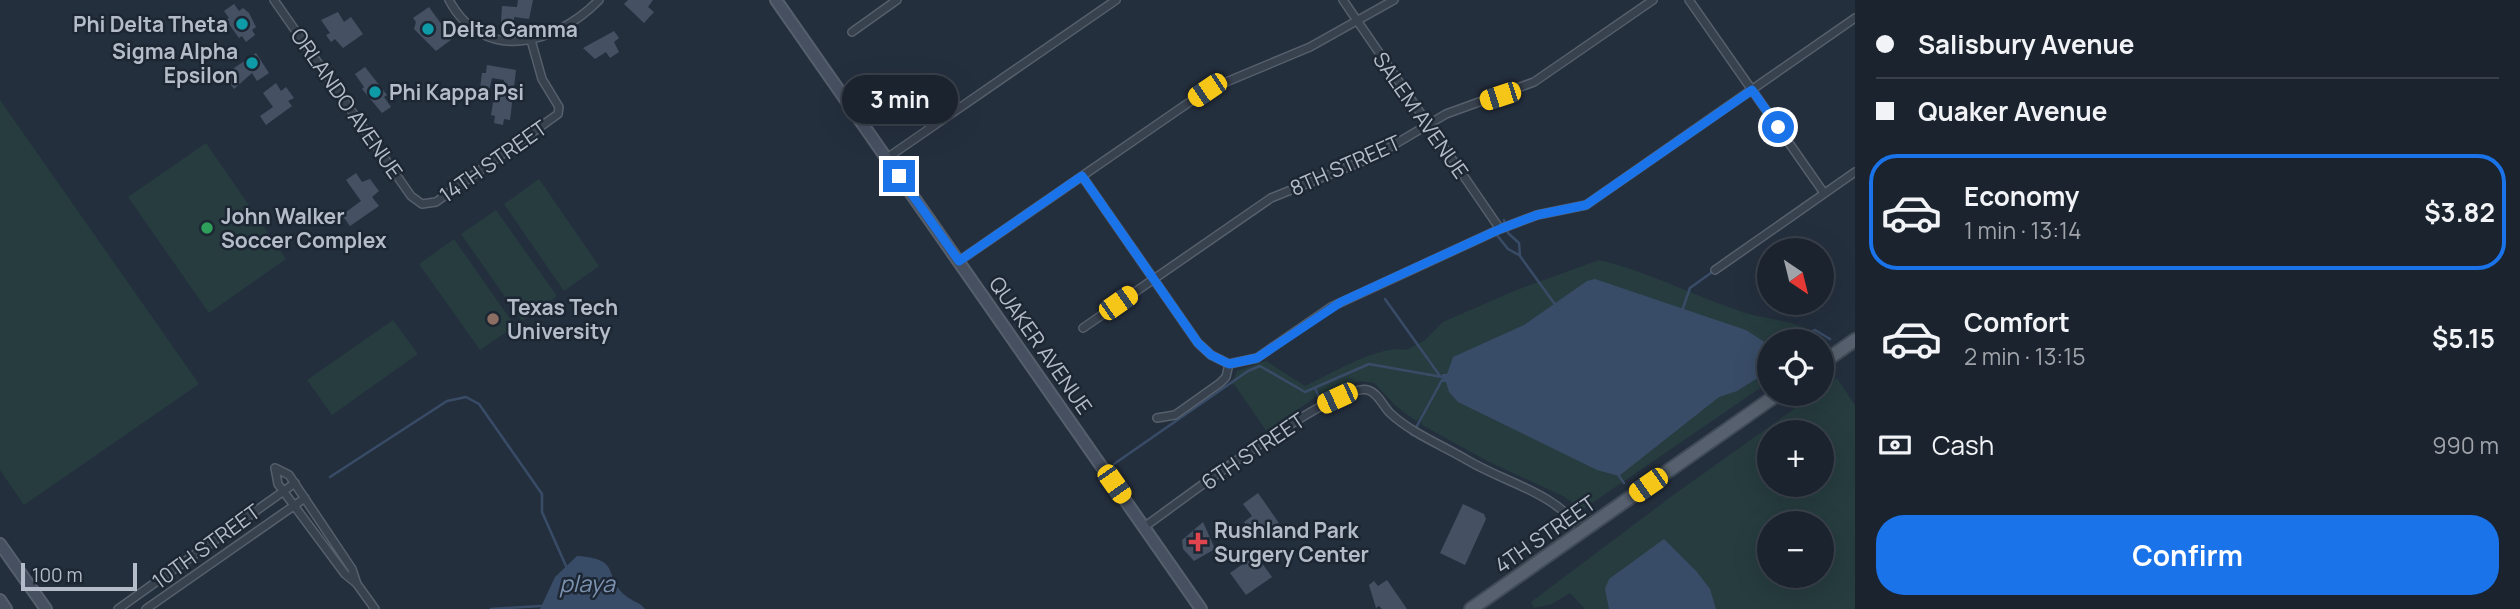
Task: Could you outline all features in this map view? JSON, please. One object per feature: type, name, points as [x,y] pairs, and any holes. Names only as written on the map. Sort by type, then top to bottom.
[{"type":"main road","name":"QUAKER AVENUE","points":[[776,0],[1201,609]]},
{"type":"main road","points":[[1834,355],[1855,340]]},
{"type":"main road","name":"4TH STREET","points":[[1471,609],[1761,406]]},
{"type":"main road","points":[[0,544],[46,609]]},
{"type":"main road","points":[[0,600],[6,609]]},
{"type":"street","name":"ORLANDO AVENUE","points":[[274,0],[411,196],[422,204]]},
{"type":"street","points":[[449,0],[465,24],[485,36],[501,41],[531,40],[569,24],[599,0]]},
{"type":"street","points":[[852,32],[897,0]]},
{"type":"street","points":[[887,158],[1116,0]]},
{"type":"street","name":"SALEM AVENUE","points":[[1343,0],[1500,229]]},
{"type":"street","points":[[959,261],[1216,85],[1310,47],[1355,19],[1394,0]]},
{"type":"street","name":"8TH STREET","points":[[1083,328],[1271,198],[1375,156],[1446,114],[1534,82],[1653,0]]},
{"type":"street","points":[[1689,0],[1824,193]]},
{"type":"street","points":[[1082,176],[1198,343],[1211,355],[1229,364],[1257,358],[1331,307],[1500,229],[1537,215],[1586,205],[1855,18]]},
{"type":"street","name":"14TH STREET","points":[[422,204],[436,202],[556,117],[559,109],[542,79],[531,40]]},
{"type":"street","points":[[1715,270],[1855,172]]},
{"type":"street","points":[[1157,418],[1175,415],[1220,383],[1229,364]]},
{"type":"street","name":"6TH STREET","points":[[1144,527],[1302,417],[1351,392],[1369,391],[1406,424],[1480,467],[1557,503],[1583,531]]},
{"type":"street","points":[[357,584],[352,569],[295,483],[289,475],[275,468],[283,491],[294,507],[375,609]]},
{"type":"street","name":"10TH STREET","points":[[118,609],[295,483]]},
{"type":"street","name":"10TH STREET","points":[[146,609],[305,498]]},
{"type":"green space","points":[[0,100],[199,384],[24,505],[0,470]]},
{"type":"green space","name":"John Walker Soccer Complex","points":[[206,143],[286,259],[209,313],[128,197]]},
{"type":"green space","points":[[539,179],[599,266],[564,291],[504,204]]},
{"type":"green space","points":[[496,210],[557,296],[522,321],[461,234]]},
{"type":"green space","points":[[454,239],[515,326],[480,350],[419,264]]},
{"type":"green space","points":[[1599,260],[1636,271],[1746,313],[1809,329],[1757,329],[1757,390],[1582,510],[1565,497],[1489,462],[1422,425],[1421,417],[1416,421],[1396,406],[1374,383],[1358,381],[1323,397],[1317,396],[1267,432],[1234,384],[1231,385],[1237,371],[1266,361],[1305,386],[1370,355],[1396,349],[1406,350],[1424,341],[1443,322],[1514,291]]},
{"type":"green space","points":[[393,320],[418,354],[332,415],[307,380]]},
{"type":"green space","points":[[1837,378],[1855,405],[1855,609],[1585,609],[1570,593],[1552,604],[1534,608],[1531,602],[1757,435],[1757,497],[1834,497],[1834,420],[1778,420],[1798,406],[1834,406],[1834,380]]},
{"type":"water","points":[[1595,279],[1746,330],[1757,337],[1757,378],[1737,391],[1719,397],[1619,476],[1597,470],[1458,402],[1449,392],[1446,382],[1442,382],[1442,374],[1447,374],[1453,357],[1524,325],[1587,281]]},
{"type":"water","points":[[1664,539],[1710,589],[1716,609],[1609,609],[1605,589],[1609,579]]},
{"type":"water","name":"playa","points":[[577,556],[601,561],[610,570],[619,589],[645,609],[540,609],[555,577]]},
{"type":"building","points":[[518,0],[533,0],[529,19],[514,17],[514,23],[501,22],[502,6],[517,7]]},
{"type":"building","points":[[628,0],[653,0],[648,7],[654,12],[644,23],[624,4]]},
{"type":"building","name":"Phi Delta Theta","points":[[234,4],[239,11],[243,8],[249,13],[256,27],[252,30],[255,35],[246,42],[242,36],[239,38],[226,20],[229,18],[224,11]]},
{"type":"building","name":"Delta Gamma","points":[[429,7],[452,39],[436,51],[414,29],[416,22],[413,18]]},
{"type":"building","points":[[338,12],[344,22],[351,17],[363,34],[343,48],[335,39],[331,42],[326,35],[330,33],[321,20]]},
{"type":"building","points":[[614,31],[619,38],[614,42],[619,52],[610,58],[606,52],[595,59],[583,48]]},
{"type":"building","name":"Sigma Alpha Epsilon","points":[[256,53],[269,73],[257,81],[252,73],[234,89],[224,75]]},
{"type":"building","points":[[487,65],[516,70],[510,120],[504,119],[503,125],[494,123],[495,116],[491,115],[495,91],[502,92],[504,80],[492,78],[489,91],[480,89],[482,73],[486,73]]},
{"type":"building","name":"Phi Kappa Psi","points":[[365,67],[387,95],[384,97],[391,107],[382,113],[362,89],[364,87],[355,74]]},
{"type":"building","name":"Sigma Alpha Epsilon","points":[[276,83],[281,91],[286,87],[294,98],[288,101],[292,106],[266,125],[260,116],[273,107],[263,93]]},
{"type":"building","points":[[356,173],[362,182],[370,179],[379,191],[372,197],[379,206],[350,226],[342,215],[361,201],[346,180]]},
{"type":"building","points":[[1258,493],[1279,523],[1256,539],[1244,522],[1252,516],[1243,504]]},
{"type":"building","points":[[1463,504],[1484,514],[1486,519],[1465,565],[1440,553]]},
{"type":"building","name":"Rushland Park Surgery Center","points":[[1203,522],[1215,549],[1194,561],[1183,549],[1182,540]]},
{"type":"building","points":[[1256,555],[1272,577],[1246,595],[1230,573]]},
{"type":"building","points":[[1387,580],[1407,609],[1376,608],[1369,585],[1374,581],[1378,586]]},
{"type":"waterway","points":[[1504,220],[1508,233],[1519,243],[1520,256],[1554,303]]},
{"type":"waterway","points":[[1496,234],[1508,249],[1519,255]]},
{"type":"waterway","points":[[1683,308],[1690,288],[1715,270]]},
{"type":"waterway","points":[[1385,299],[1440,376]]},
{"type":"waterway","points":[[1114,464],[1248,371],[1260,366],[1305,392],[1369,364],[1442,377]]},
{"type":"waterway","points":[[1412,435],[1442,380]]},
{"type":"waterway","points":[[1316,390],[1325,413]]},
{"type":"waterway","points":[[330,477],[447,401],[466,397],[479,404],[542,494],[542,512],[566,566]]},
{"type":"waterway","points":[[1619,476],[1624,483]]},
{"type":"waterway","points":[[491,609],[541,606]]},
{"type":"place","name":"Phi Delta Theta","points":[[242,24]]},
{"type":"place","name":"Delta Gamma","points":[[428,29]]},
{"type":"place","name":"Sigma Alpha Epsilon","points":[[252,63]]},
{"type":"place","name":"Phi Kappa Psi","points":[[375,92]]},
{"type":"place","name":"John Walker Soccer Complex","points":[[207,228]]},
{"type":"place","name":"Texas Tech University","points":[[493,319]]},
{"type":"place","name":"Rushland Park Surgery Center","points":[[1198,542]]},
{"type":"route","points":[[899,176],[959,261],[1082,176],[1198,343],[1220,361],[1239,364],[1257,358],[1331,307],[1494,232],[1537,215],[1586,205],[1752,90],[1778,127]]}]
